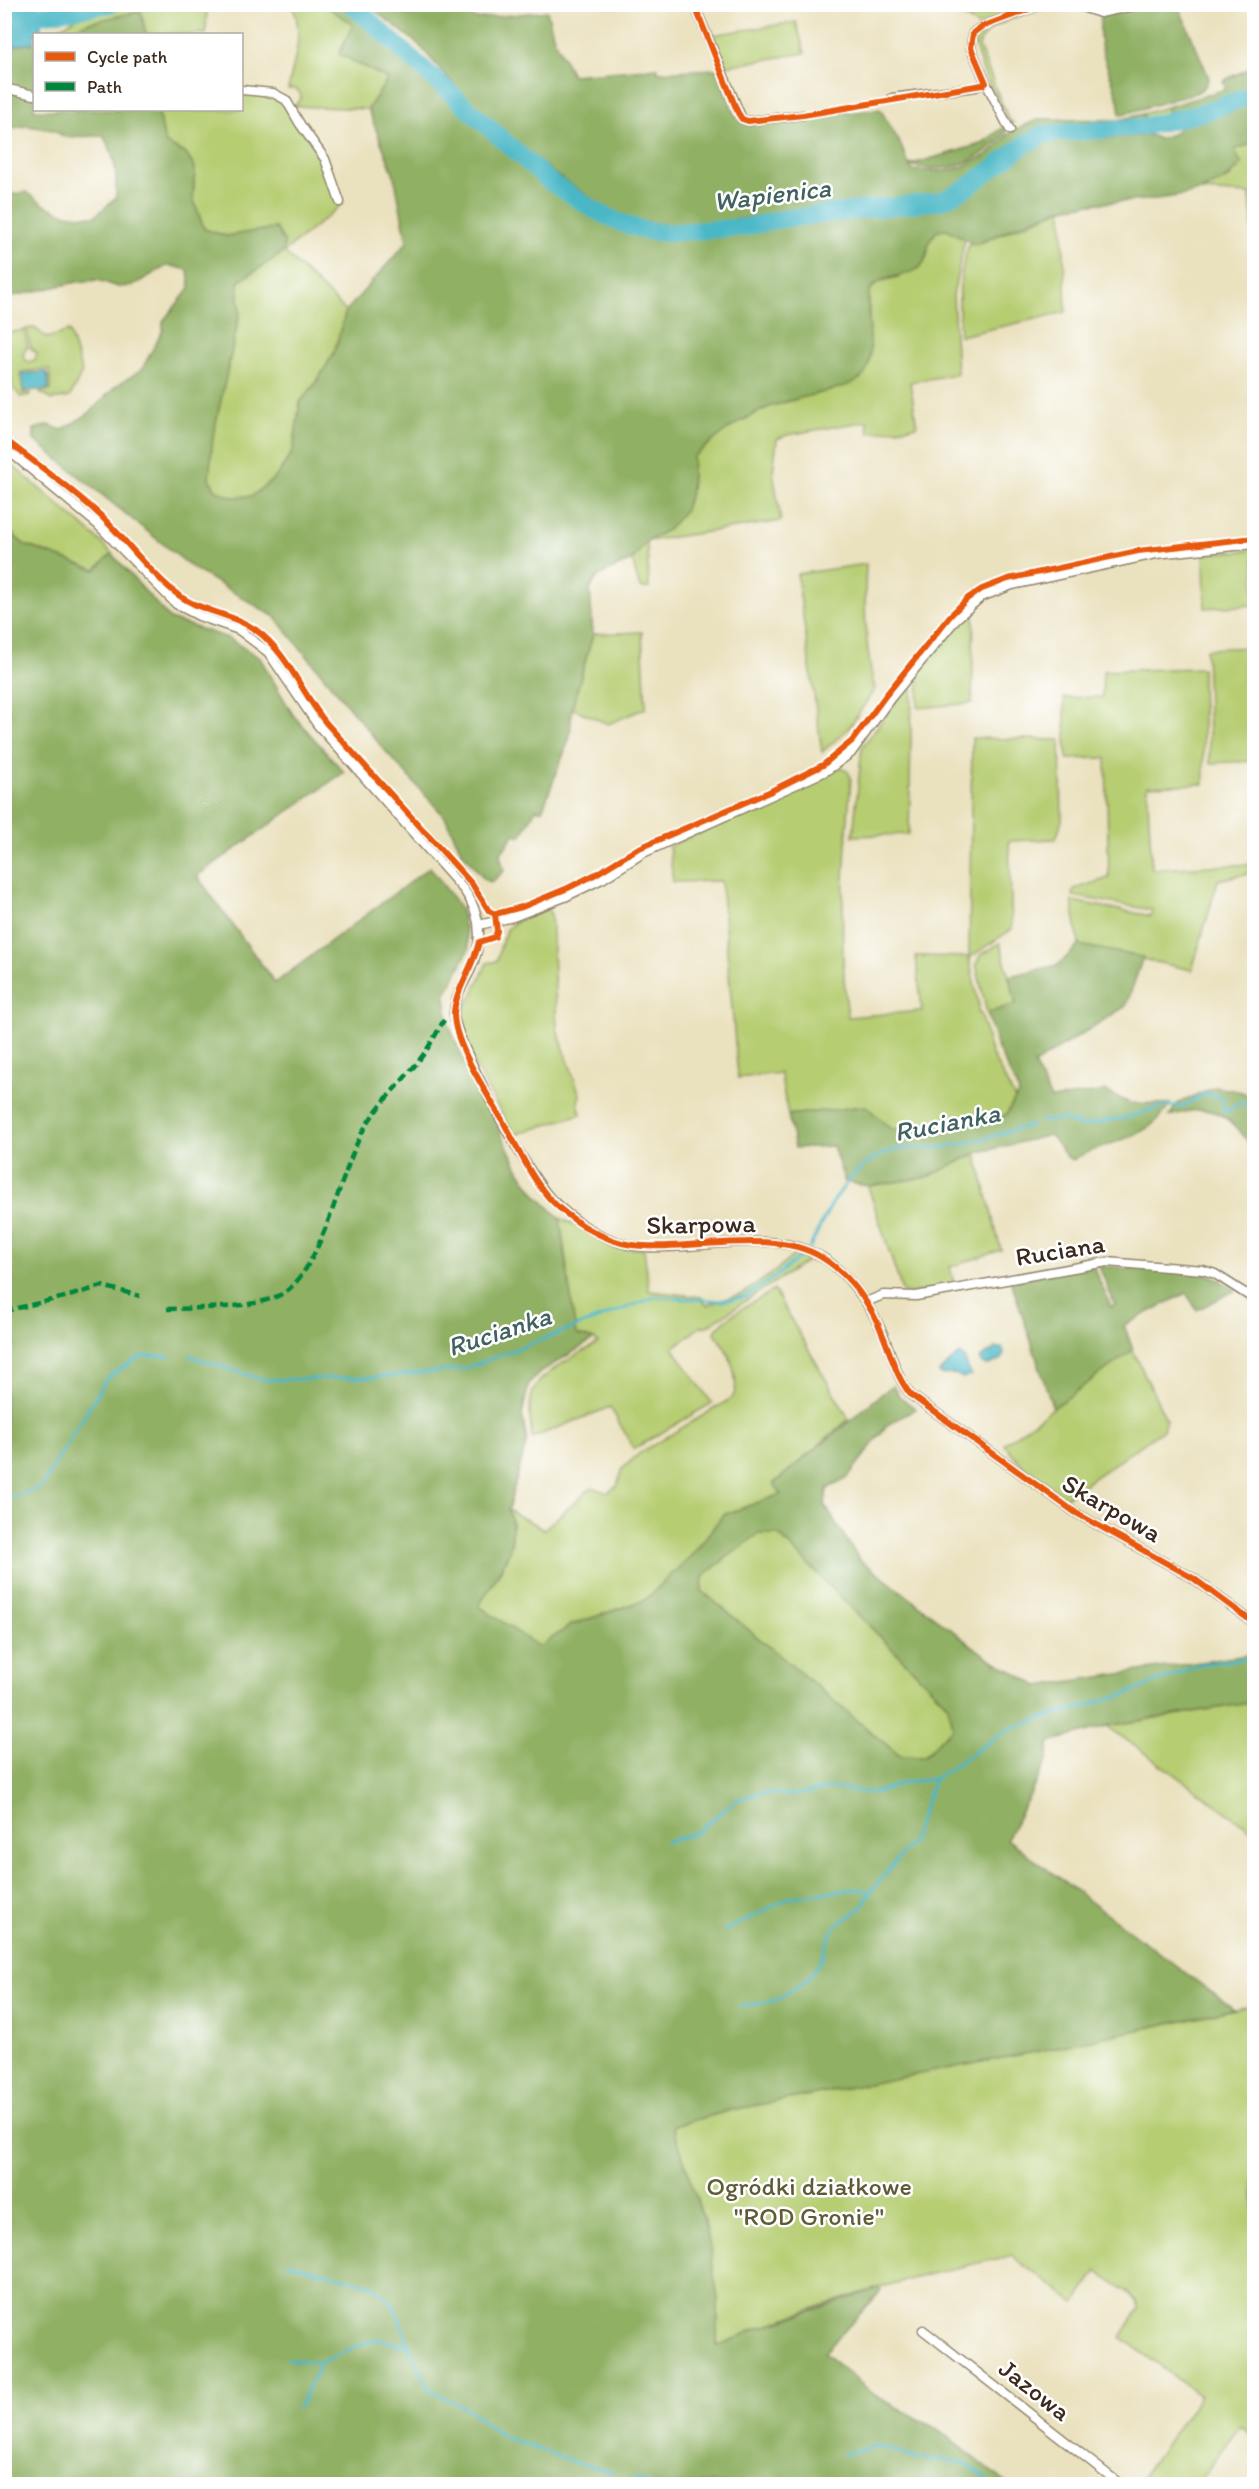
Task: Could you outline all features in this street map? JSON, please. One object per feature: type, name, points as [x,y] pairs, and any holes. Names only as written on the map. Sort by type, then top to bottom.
[{"type":"street","points":[[694,4],[742,119],[748,121],[803,115]]},
{"type":"street","points":[[1010,129],[986,83],[971,48],[970,40],[973,33],[989,24],[1043,4]]},
{"type":"street","points":[[1073,4],[1100,13],[1142,4]]},
{"type":"street","points":[[892,98],[976,87],[986,83]]},
{"type":"street","points":[[4,88],[33,95]]},
{"type":"street","points":[[243,90],[273,93],[286,100],[325,159],[340,202]]},
{"type":"street","points":[[4,447],[97,524],[176,604],[199,616],[239,630],[268,652],[317,724],[464,890],[473,903],[479,925],[513,917],[567,896],[602,879],[643,854],[826,771],[850,753],[890,699],[957,618],[981,597],[1012,585],[1156,554],[1254,544]]},
{"type":"street","name":"Skarpowa","points":[[479,925],[479,942],[475,958],[456,1003],[454,1014],[456,1027],[467,1057],[531,1173],[552,1200],[581,1224],[630,1245],[770,1243],[801,1247],[832,1265],[856,1287],[866,1302],[883,1335],[898,1376],[911,1395],[1076,1513],[1193,1578],[1254,1623]]},
{"type":"street","name":"Ruciana","points":[[866,1302],[883,1295],[916,1296],[1107,1262],[1203,1270],[1215,1274],[1254,1299]]},
{"type":"street","name":"Jazowa","points":[[923,2330],[1120,2484]]},
{"type":"shaded area","points":[[958,5],[1029,5],[965,18]]},
{"type":"green space","points":[[137,5],[207,5],[206,33],[146,33],[140,11],[66,33],[42,33],[42,31],[61,27],[83,14]]},
{"type":"green space","points":[[292,5],[324,5],[351,22],[352,27],[339,54],[388,79],[368,109],[294,106],[301,98],[296,89],[288,89],[298,36],[296,15]]},
{"type":"green space","points":[[324,5],[344,5],[413,65],[504,151],[567,200],[600,219],[634,232],[668,238],[736,235],[822,219],[935,208],[970,192],[1031,147],[1052,138],[1150,135],[1159,139],[1173,134],[1183,124],[1254,102],[1254,143],[1234,150],[1242,164],[1225,179],[1205,189],[1159,199],[1086,204],[1064,208],[1030,220],[975,245],[947,229],[937,231],[929,242],[926,258],[920,267],[877,283],[872,288],[868,303],[869,362],[861,378],[843,387],[778,404],[758,412],[729,429],[693,457],[691,490],[685,510],[669,529],[647,541],[632,560],[598,576],[590,589],[593,634],[572,708],[570,737],[542,811],[536,809],[521,836],[514,834],[500,855],[504,871],[492,882],[485,880],[462,852],[445,817],[381,746],[275,617],[194,569],[34,440],[34,429],[49,425],[62,430],[88,414],[115,387],[142,369],[163,330],[163,321],[190,288],[188,270],[168,265],[132,286],[118,287],[98,280],[77,282],[14,296],[5,290],[5,196],[27,192],[50,208],[66,214],[95,216],[116,198],[116,173],[113,158],[103,136],[64,137],[53,130],[28,126],[5,129],[5,90],[33,97],[33,111],[158,111],[165,143],[186,154],[195,168],[193,198],[204,229],[226,236],[276,228],[284,241],[284,252],[238,282],[240,313],[213,436],[209,479],[216,490],[232,497],[252,496],[276,477],[293,451],[300,402],[316,383],[334,353],[346,311],[407,242],[394,175],[368,109],[388,79],[339,54],[352,27],[351,23]]},
{"type":"green space","points":[[368,5],[406,5],[420,12],[460,12],[461,5],[475,5],[476,7],[469,11],[475,19],[547,11],[554,39],[572,75],[658,68],[658,72],[716,69],[735,115],[739,121],[748,125],[880,109],[899,141],[909,165],[981,144],[1004,127],[1006,133],[972,160],[951,167],[910,166],[912,170],[945,171],[962,167],[988,154],[1012,131],[1039,119],[1119,120],[1143,114],[1145,120],[1123,125],[1061,126],[1037,131],[983,172],[946,193],[933,197],[906,198],[698,224],[668,225],[632,220],[600,204],[556,175],[473,106],[418,44]]},
{"type":"green space","points":[[1036,5],[978,26],[965,18]]},
{"type":"green space","points":[[1149,5],[1178,5],[1209,78],[1198,92],[1120,115],[1115,90],[1103,55],[1101,15]]},
{"type":"green space","points":[[1038,9],[994,28],[981,39],[979,46],[1007,116],[984,74],[974,43],[977,34],[984,29]]},
{"type":"green space","points":[[141,11],[146,33],[65,33],[87,23]]},
{"type":"green space","points":[[796,22],[805,53],[726,66],[712,35]]},
{"type":"green space","points":[[33,43],[33,92],[5,85],[4,47]]},
{"type":"green space","points":[[1254,66],[1254,87],[1202,107],[1168,113],[1167,107],[1226,89],[1223,81]]},
{"type":"green space","points":[[243,93],[270,97],[288,108],[306,133],[315,148],[340,206],[284,252],[346,311],[334,353],[316,383],[300,402],[293,451],[276,477],[252,496],[232,498],[216,490],[208,479],[213,436],[240,313],[238,282],[250,273],[275,228],[226,236],[204,229],[193,198],[195,168],[186,154],[165,143],[158,111],[243,111]]},
{"type":"green space","points":[[1167,107],[1168,113],[1145,120],[1143,114]]},
{"type":"green space","points":[[1254,143],[1254,251],[1250,194],[1200,191],[1231,177],[1233,149]]},
{"type":"green space","points":[[1062,209],[1066,312],[960,336],[960,289],[963,265],[970,242],[975,245]]},
{"type":"green space","points":[[947,229],[965,239],[953,295],[957,374],[910,382],[917,426],[869,433],[867,421],[787,435],[777,439],[773,472],[781,521],[647,541],[669,529],[691,490],[693,457],[727,429],[768,407],[845,386],[869,364],[869,292],[877,282],[898,277],[927,256],[929,243],[937,230]]},
{"type":"green space","points":[[35,328],[47,338],[69,331],[82,372],[70,397],[51,400],[41,394],[40,392],[51,390],[49,369],[21,372],[23,393],[31,393],[30,395],[21,397],[12,387],[6,333],[24,330],[28,348],[25,349],[23,356],[28,362],[35,360],[37,353],[31,348],[26,329]]},
{"type":"green space","points":[[4,458],[99,540],[112,554],[95,570],[25,545],[5,528]]},
{"type":"green space","points":[[5,528],[25,545],[95,570],[112,554],[170,619],[228,638],[260,658],[293,715],[344,772],[197,876],[275,983],[430,867],[461,909],[469,949],[445,996],[448,1023],[463,1059],[520,1172],[536,1195],[560,1218],[576,1335],[594,1339],[542,1371],[529,1383],[522,1415],[527,1440],[508,1510],[512,1523],[510,1549],[479,1606],[539,1647],[571,1625],[645,1600],[694,1553],[723,1515],[781,1494],[774,1483],[893,1385],[899,1396],[916,1409],[887,1425],[848,1477],[827,1489],[825,1506],[859,1559],[986,1656],[1038,1686],[1254,1654],[1254,1702],[1107,1726],[1050,1742],[1047,1761],[1007,1839],[1234,2009],[1044,2050],[732,2110],[673,2126],[707,2231],[718,2300],[717,2346],[754,2330],[879,2288],[881,2291],[824,2353],[876,2396],[939,2430],[1007,2484],[5,2484]],"holes":[[[758,1534],[778,1534],[948,1705],[953,1727],[924,1757],[900,1756],[702,1591],[703,1576]]]},
{"type":"green space","points":[[647,541],[649,588],[640,588],[632,560]]},
{"type":"green space","points":[[1254,550],[1254,605],[1205,608],[1204,554]]},
{"type":"green space","points":[[866,564],[866,627],[875,689],[848,729],[822,752],[797,574]]},
{"type":"green space","points":[[974,610],[972,703],[918,708],[919,676],[917,673]]},
{"type":"green space","points":[[642,632],[646,708],[608,724],[572,708],[593,634]]},
{"type":"green space","points":[[1254,647],[1254,761],[1210,763],[1206,649]]},
{"type":"green space","points":[[1202,668],[1204,784],[1147,786],[1152,869],[1254,864],[1254,872],[1218,880],[1192,970],[1079,945],[1072,901],[1151,916],[1152,910],[1073,896],[1074,889],[1109,878],[1106,758],[1067,759],[1064,698],[1102,697],[1103,671]]},
{"type":"green space","points":[[909,684],[912,687],[909,834],[853,836],[862,747]]},
{"type":"green space","points":[[972,738],[1060,740],[1062,820],[1056,839],[1009,841],[1012,929],[969,958],[979,1006],[978,1013],[981,1014],[991,1053],[1015,1099],[1006,1115],[928,1130],[891,1129],[865,1106],[788,1115],[780,1073],[738,1078],[721,881],[673,882],[669,846],[795,791],[841,767],[848,772],[851,778],[843,927],[848,1017],[922,1011],[916,956],[969,957]]},
{"type":"green space","points":[[547,909],[551,914],[557,1029],[580,1095],[578,1102],[581,1114],[514,1135],[467,1048],[459,1017],[473,994],[487,963],[497,961],[503,938],[511,925]]},
{"type":"green space","points":[[1000,943],[1016,1004],[987,1013],[976,964],[981,955]]},
{"type":"green space","points":[[1079,945],[1143,957],[1126,1006],[1034,1064],[1051,1099],[1106,1091],[1129,1103],[1170,1104],[1151,1126],[1072,1160],[1050,1135],[976,1153],[928,1177],[868,1186],[845,1182],[833,1146],[795,1148],[788,1115],[866,1106],[891,1129],[928,1130],[1006,1115],[1019,1092],[998,1049],[987,1013],[1016,1004],[1009,976],[1058,965]]},
{"type":"green space","points":[[1216,1087],[1242,1092],[1254,1098],[1254,1149],[1227,1119],[1219,1114],[1198,1110],[1169,1116],[1178,1103]]},
{"type":"green space","points":[[976,1153],[1001,1250],[950,1267],[955,1287],[903,1294],[868,1186],[928,1177]]},
{"type":"green space","points":[[560,1218],[622,1248],[644,1249],[649,1291],[701,1297],[706,1305],[742,1294],[773,1273],[800,1250],[808,1254],[809,1260],[707,1326],[700,1327],[673,1348],[712,1403],[634,1449],[610,1407],[532,1438],[530,1402],[537,1384],[562,1364],[598,1343],[594,1339],[576,1335]]},
{"type":"green space","points":[[1093,1266],[1111,1307],[1115,1305],[1099,1266],[1202,1273],[1236,1290],[1197,1310],[1186,1293],[1124,1325],[1133,1350],[1053,1408],[1011,1281]]},
{"type":"green space","points":[[774,1290],[849,1419],[774,1483],[782,1494],[723,1515],[694,1553],[645,1600],[571,1625],[539,1647],[478,1606],[500,1572],[510,1548],[512,1523],[508,1510],[544,1529],[592,1487],[607,1493],[617,1486],[622,1469],[640,1453],[732,1398],[736,1382],[733,1369],[726,1349],[715,1332],[733,1314]]},
{"type":"green space","points":[[1133,1350],[1166,1419],[1163,1430],[1063,1499],[1031,1474],[1004,1444]]},
{"type":"green space","points":[[758,1533],[778,1534],[948,1705],[954,1727],[923,1757],[900,1756],[702,1591],[703,1576]]},
{"type":"green space","points":[[1254,1702],[1254,1832],[1107,1726]]},
{"type":"green space","name":"Ogródki działkowe \"ROD Gronie\"","points":[[1254,2005],[1254,2437],[1240,2426],[1197,2484],[1137,2484],[1200,2396],[1121,2337],[1139,2309],[1137,2301],[1097,2271],[1075,2303],[1011,2256],[861,2293],[788,2317],[717,2347],[718,2300],[707,2231],[673,2126],[732,2110],[1044,2050]]},
{"type":"water","points":[[5,4],[37,5],[42,33],[33,33],[33,43],[5,47]]},
{"type":"water","points":[[47,372],[49,389],[24,391],[22,374]]},
{"type":"water","points":[[996,1348],[1002,1348],[1004,1352],[1002,1360],[988,1365],[982,1364],[980,1358]]},
{"type":"water","points":[[959,1354],[964,1358],[971,1375],[963,1378],[955,1374],[941,1375],[939,1372]]},
{"type":"waterway","name":"Wapienica","points":[[4,23],[110,4]]},
{"type":"waterway","name":"Wapienica","points":[[351,4],[550,182],[596,211],[621,223],[643,230],[665,233],[746,227],[782,219],[941,201],[968,187],[1024,145],[1044,134],[1142,127],[1205,112],[1254,94]]},
{"type":"waterway","name":"Rucianka","points":[[1041,1121],[1061,1119],[1082,1126],[1132,1116],[1162,1106],[1184,1106],[1204,1094],[1221,1098],[1224,1110],[1227,1112],[1238,1103],[1254,1105]]},
{"type":"waterway","name":"Rucianka","points":[[810,1247],[825,1216],[844,1186],[868,1162],[900,1149],[937,1148],[960,1144],[1031,1125]]},
{"type":"waterway","name":"Rucianka","points":[[190,1356],[263,1380],[375,1377],[464,1369],[655,1297],[723,1301],[745,1297],[803,1254]]},
{"type":"waterway","name":"Rucianka","points":[[4,1501],[41,1487],[107,1378],[141,1356],[169,1356]]},
{"type":"waterway","points":[[667,1842],[697,1832],[736,1800],[760,1793],[793,1795],[832,1788],[874,1793],[903,1783],[934,1779],[1010,1728],[1123,1695],[1202,1664],[1254,1658]]},
{"type":"waterway","points":[[740,2007],[777,2000],[807,1980],[822,1958],[833,1928],[861,1908],[871,1891],[912,1842],[934,1779]]},
{"type":"waterway","points":[[724,1931],[791,1897],[854,1889],[870,1891]]},
{"type":"waterway","points":[[288,2263],[374,2286],[394,2305],[409,2346],[429,2389],[472,2412],[502,2436],[571,2461],[612,2472]]},
{"type":"waterway","points":[[288,2359],[320,2363],[377,2339],[409,2346]]},
{"type":"waterway","points":[[298,2408],[320,2364]]},
{"type":"waterway","points":[[844,2454],[877,2447],[917,2459],[948,2460],[962,2463],[979,2472],[992,2484]]},
{"type":"waterway","points":[[635,2479],[650,2484]]},
{"type":"marked path","points":[[167,1309],[225,1307],[255,1303],[280,1295],[294,1284],[307,1267],[318,1245],[363,1131],[376,1111],[416,1065],[444,1020]]},
{"type":"marked path","points":[[4,1311],[102,1286],[140,1296]]},
{"type":"cycle path","points":[[694,4],[738,113],[742,119],[748,121],[803,115],[982,85],[986,83],[971,48],[973,33],[981,27],[1043,4]]},
{"type":"cycle path","points":[[4,439],[90,506],[177,594],[196,605],[247,624],[267,639],[286,662],[327,724],[472,884],[489,911],[495,914],[497,931],[495,937],[479,942],[457,997],[454,1014],[456,1027],[466,1056],[526,1164],[543,1191],[558,1207],[577,1222],[621,1243],[654,1246],[730,1242],[779,1243],[801,1248],[821,1257],[842,1273],[867,1303],[879,1326],[898,1375],[911,1395],[1076,1513],[1193,1578],[1254,1623]]},
{"type":"cycle path","points":[[495,914],[522,907],[568,888],[637,849],[769,792],[823,765],[852,741],[950,616],[968,598],[982,589],[1008,579],[1138,551],[1254,538]]}]
